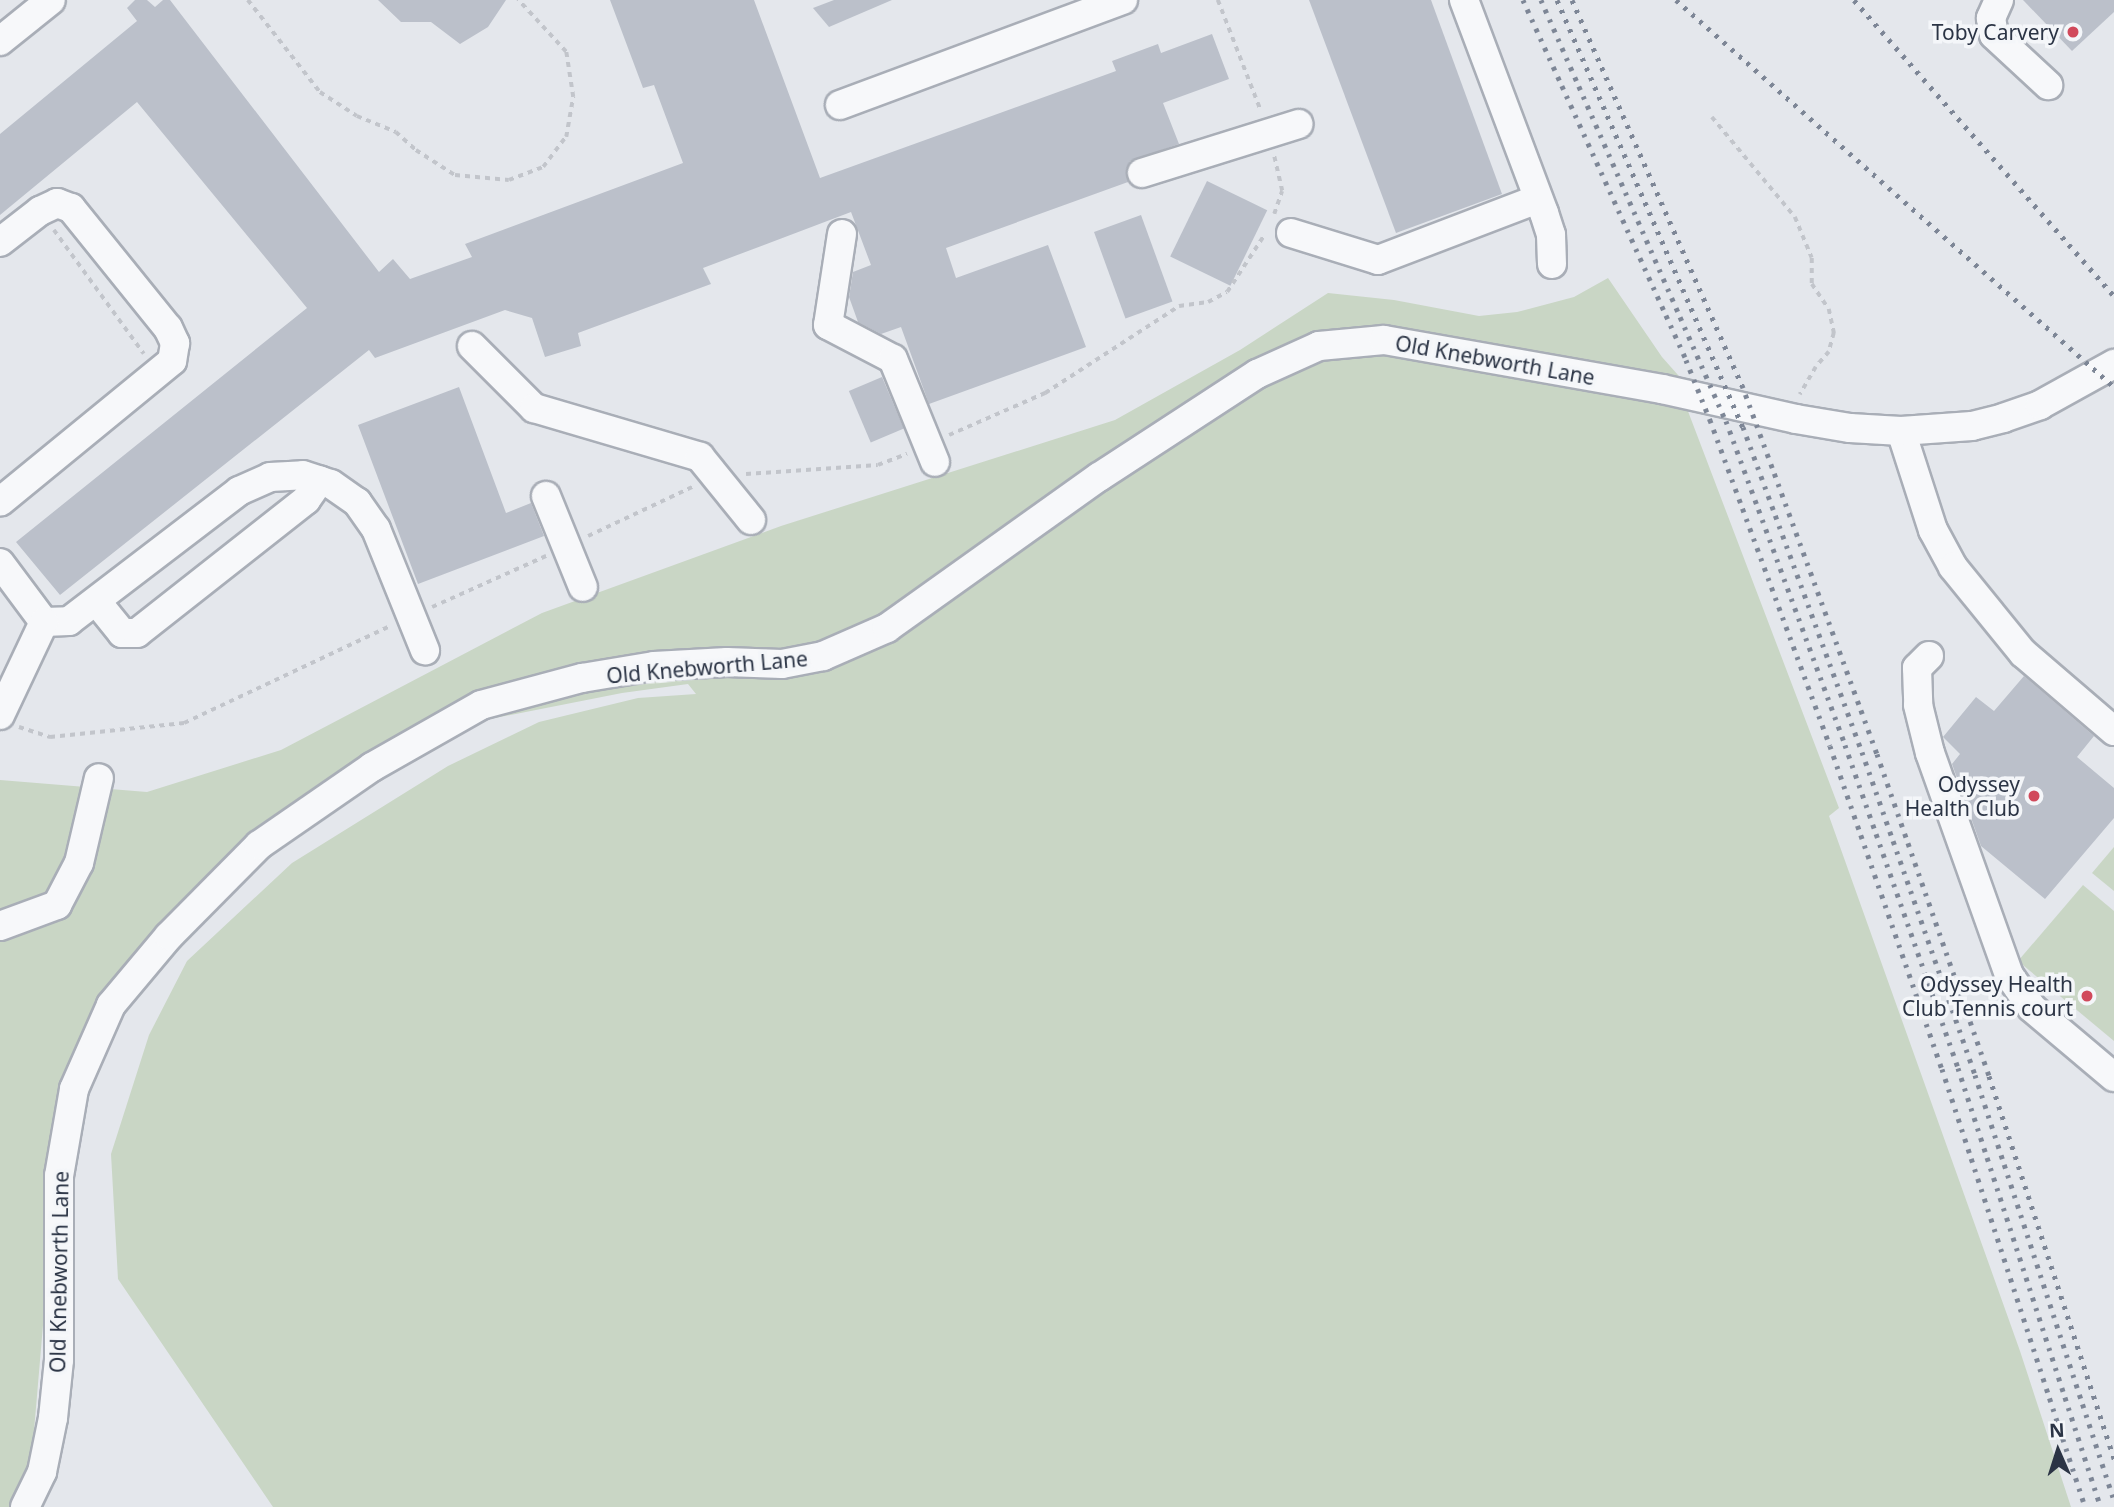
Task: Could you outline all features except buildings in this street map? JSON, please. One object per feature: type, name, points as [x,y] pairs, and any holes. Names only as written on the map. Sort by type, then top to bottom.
[{"type":"street","points":[[0,41],[51,0]]},
{"type":"street","points":[[840,105],[1123,0]]},
{"type":"street","points":[[1464,0],[1551,235],[1552,264]]},
{"type":"street","points":[[1999,0],[1990,18],[1994,35],[2048,85]]},
{"type":"street","points":[[1142,173],[1297,124]]},
{"type":"street","points":[[1276,229],[1378,260],[1538,199]]},
{"type":"street","points":[[0,242],[40,211],[57,203],[71,208],[168,328],[175,343],[172,361],[0,502]]},
{"type":"street","points":[[842,234],[828,325],[893,359],[931,453]]},
{"type":"street","name":"Old Knebworth Lane","points":[[25,1507],[42,1472],[54,1418],[60,1347],[60,1176],[74,1089],[111,1005],[169,936],[259,845],[372,766],[481,705],[582,678],[653,666],[727,662],[782,664],[823,656],[887,628],[1111,469],[1257,374],[1318,346],[1384,340],[1662,389],[1796,419],[1850,428],[1902,431],[1972,426],[2003,418],[2040,405],[2114,365]]},
{"type":"street","points":[[471,346],[534,408],[700,457],[751,520]]},
{"type":"street","points":[[1902,431],[1933,530],[1953,567],[2023,653],[2114,731]]},
{"type":"street","points":[[44,622],[69,621],[239,491],[270,477],[303,475],[320,481],[357,502],[376,529],[425,650]]},
{"type":"street","points":[[97,602],[122,633],[137,633],[306,500],[320,481]]},
{"type":"street","points":[[546,496],[583,587]]},
{"type":"street","points":[[0,563],[44,622]]},
{"type":"street","points":[[6,720],[44,622]]},
{"type":"street","points":[[1929,656],[1917,668],[1919,705],[1930,753],[2008,975],[2032,1008],[2114,1077]]},
{"type":"street","points":[[0,926],[57,905],[79,863],[99,778]]},
{"type":"path","points":[[248,0],[320,92],[357,116],[396,132],[416,150],[455,175],[509,180],[543,167],[566,137],[573,97],[566,52],[518,0]]},
{"type":"path","points":[[6,720],[50,737],[184,723],[715,476],[878,465],[931,453],[1045,393],[1099,360],[1153,320],[1179,306],[1208,302],[1227,292],[1276,229],[1282,191],[1279,166],[1262,115],[1218,0]]},
{"type":"path","points":[[1712,117],[1795,217],[1812,258],[1812,284],[1831,316],[1834,333],[1829,352],[1804,386],[1796,419]]},
{"type":"path","points":[[40,211],[158,373]]},
{"type":"green space","points":[[1608,278],[1662,357],[1686,384],[1323,334],[883,619],[831,642],[784,652],[543,679],[430,716],[292,811],[194,895],[102,991],[64,1078],[45,1166],[46,1290],[31,1466],[10,1507],[0,1507],[0,780],[147,792],[281,750],[542,613],[781,526],[1115,420],[1240,350],[1328,293],[1394,300],[1479,316],[1517,312],[1574,297]]},
{"type":"green space","points":[[1385,349],[1686,406],[1839,808],[1829,816],[2020,1351],[2071,1507],[273,1507],[118,1279],[111,1154],[149,1035],[187,961],[292,863],[448,766],[539,722],[638,698],[696,694],[688,684],[622,693],[490,719],[487,714],[629,681],[820,666],[1267,378],[1323,354]]},
{"type":"green space","points":[[2114,847],[2114,891],[2092,873]]},
{"type":"green space","name":"Odyssey Health Club Tennis court","points":[[2083,885],[2114,911],[2114,1041],[2018,961]]},
{"type":"railway","points":[[1523,0],[1686,360],[1710,420],[1830,746],[1942,1069],[2085,1507]]},
{"type":"railway","points":[[1541,0],[1726,421],[1845,745],[1958,1068],[2101,1507]]},
{"type":"railway","points":[[1557,0],[1743,427],[1862,752],[1975,1075],[2114,1501]]},
{"type":"railway","points":[[1572,0],[1742,385],[1877,754],[1989,1076],[2114,1459]]},
{"type":"railway","points":[[1676,0],[2114,387]]},
{"type":"railway","points":[[1854,0],[2114,296]]},
{"type":"place","name":"Toby Carvery","points":[[2073,32]]},
{"type":"place","name":"Odyssey Health Club","points":[[2034,796]]},
{"type":"place","name":"Odyssey Health Club Tennis court","points":[[2087,996]]}]
